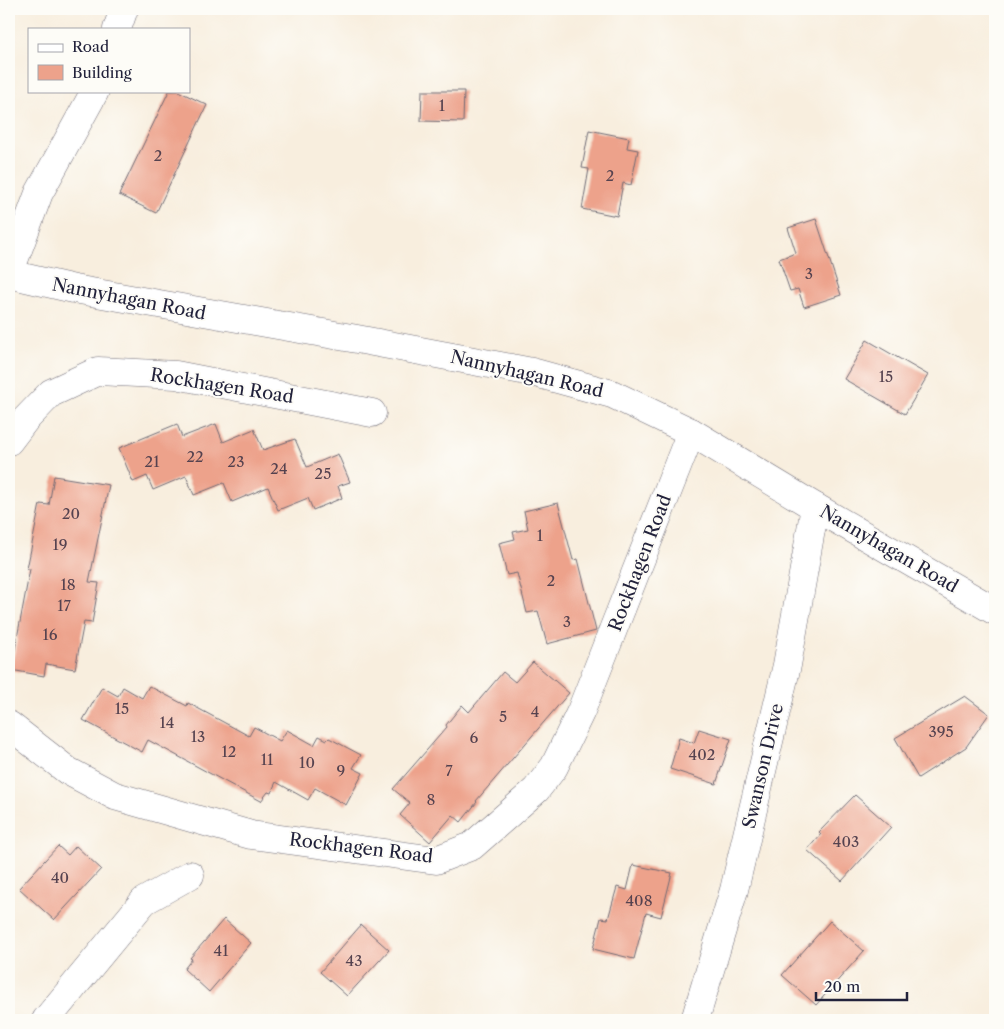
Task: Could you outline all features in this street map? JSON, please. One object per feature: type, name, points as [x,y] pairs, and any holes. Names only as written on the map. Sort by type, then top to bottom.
[{"type":"street","points":[[117,28],[124,9]]},
{"type":"street","points":[[9,274],[39,193],[94,92]]},
{"type":"street","name":"Nannyhagan Road","points":[[9,274],[74,289],[375,342],[532,372],[612,394],[691,432],[815,507],[990,602]]},
{"type":"street","name":"Rockhagen Road","points":[[9,441],[25,420],[51,393],[98,371],[176,375],[372,413]]},
{"type":"street","name":"Rockhagen Road","points":[[9,725],[68,771],[115,796],[251,834],[436,860],[472,846],[536,790],[554,767],[581,711],[691,432]]},
{"type":"street","name":"Swanson Drive","points":[[695,1020],[734,890],[786,665],[815,507]]},
{"type":"street","points":[[46,1020],[144,901],[190,875]]},
{"type":"building","points":[[422,91],[464,91],[463,122],[421,121]]},
{"type":"building","points":[[169,92],[180,92],[207,105],[156,213],[119,195]]},
{"type":"building","points":[[589,130],[629,138],[627,148],[638,150],[631,185],[623,183],[617,216],[582,209],[589,169],[582,168]]},
{"type":"building","points":[[816,219],[841,295],[804,307],[798,289],[790,291],[779,259],[796,253],[788,228]]},
{"type":"building","points":[[867,340],[928,375],[905,414],[844,379]]},
{"type":"building","points":[[177,424],[182,437],[216,424],[223,442],[254,429],[263,450],[295,439],[307,467],[338,454],[350,482],[338,486],[342,498],[313,510],[308,498],[278,510],[268,487],[232,502],[224,483],[194,495],[186,476],[153,490],[147,476],[133,482],[119,448]]},
{"type":"building","points":[[54,476],[109,485],[89,582],[99,583],[92,623],[84,622],[75,669],[46,664],[44,676],[11,670],[30,569],[27,569],[40,504],[49,505]]},
{"type":"building","points":[[558,503],[573,560],[578,559],[596,631],[547,644],[538,611],[527,613],[517,573],[507,575],[499,543],[515,539],[513,532],[528,529],[524,511]]},
{"type":"building","points":[[533,662],[569,693],[476,801],[461,822],[453,815],[430,842],[400,815],[410,803],[393,789],[447,727],[446,725],[462,705],[469,712],[503,672],[515,682]]},
{"type":"building","points":[[149,686],[187,706],[188,703],[249,736],[254,727],[280,741],[287,730],[314,745],[319,736],[327,740],[329,738],[361,755],[353,768],[363,773],[346,805],[315,788],[308,800],[276,782],[271,793],[268,792],[261,801],[148,740],[142,752],[83,720],[102,687],[118,696],[123,687],[142,698]]},
{"type":"building","points":[[965,696],[989,714],[966,747],[918,778],[895,738]]},
{"type":"building","points":[[699,729],[731,739],[716,784],[670,769],[679,738],[694,743]]},
{"type":"building","points":[[855,795],[891,827],[842,881],[807,850],[821,834],[819,832]]},
{"type":"building","points":[[58,846],[68,855],[76,846],[101,869],[54,920],[19,888]]},
{"type":"building","points":[[633,865],[672,873],[661,917],[646,913],[634,959],[593,949],[601,918],[608,919],[617,887],[627,890]]},
{"type":"building","points":[[224,919],[251,943],[209,992],[184,969],[192,959],[190,958]]},
{"type":"building","points":[[830,921],[864,951],[816,1005],[782,975]]},
{"type":"building","points":[[361,925],[389,950],[347,996],[320,972]]}]
